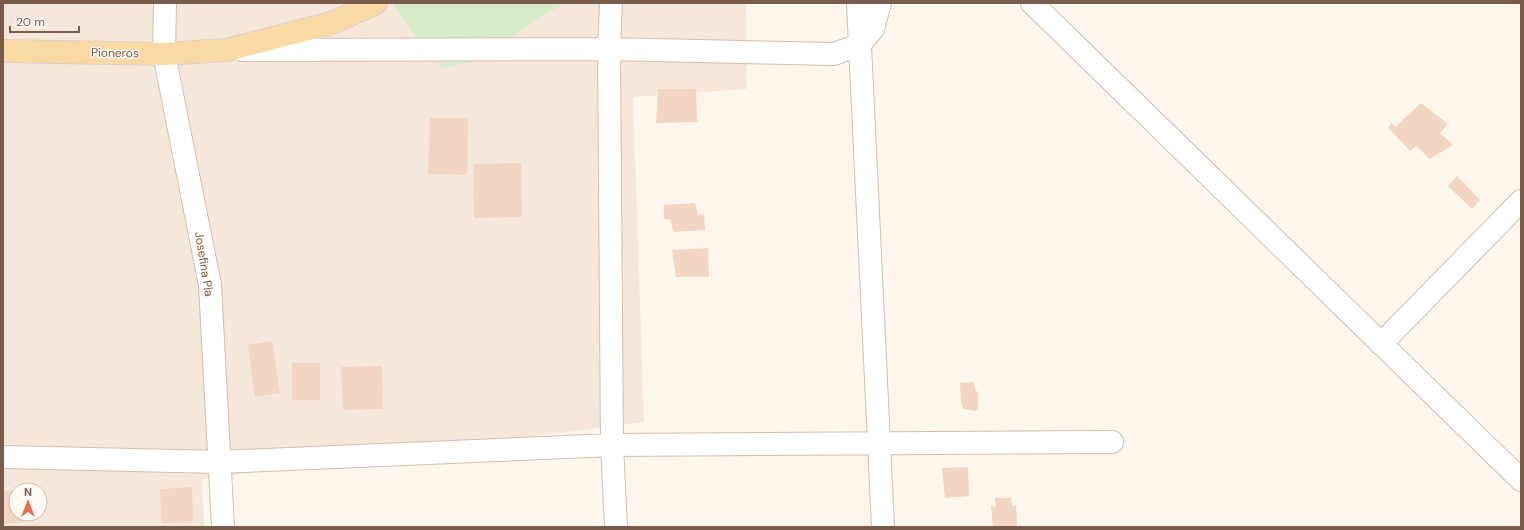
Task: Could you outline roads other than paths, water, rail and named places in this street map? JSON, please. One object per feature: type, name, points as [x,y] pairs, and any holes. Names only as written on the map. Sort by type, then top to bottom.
[{"type":"main road","name":"Pioneros","points":[[3,51],[164,54],[226,50],[332,23],[376,3]]},
{"type":"street","name":"Josefina Pla","points":[[165,3],[164,54],[210,285],[223,527]]},
{"type":"street","points":[[611,3],[612,445],[616,527]]},
{"type":"street","points":[[858,3],[883,527]]},
{"type":"street","points":[[226,50],[610,48],[834,54],[859,46],[873,29],[880,3]]},
{"type":"street","points":[[1032,3],[1521,480]]},
{"type":"street","points":[[1381,344],[1521,201]]},
{"type":"street","points":[[3,457],[219,462],[612,445],[1112,442]]}]
